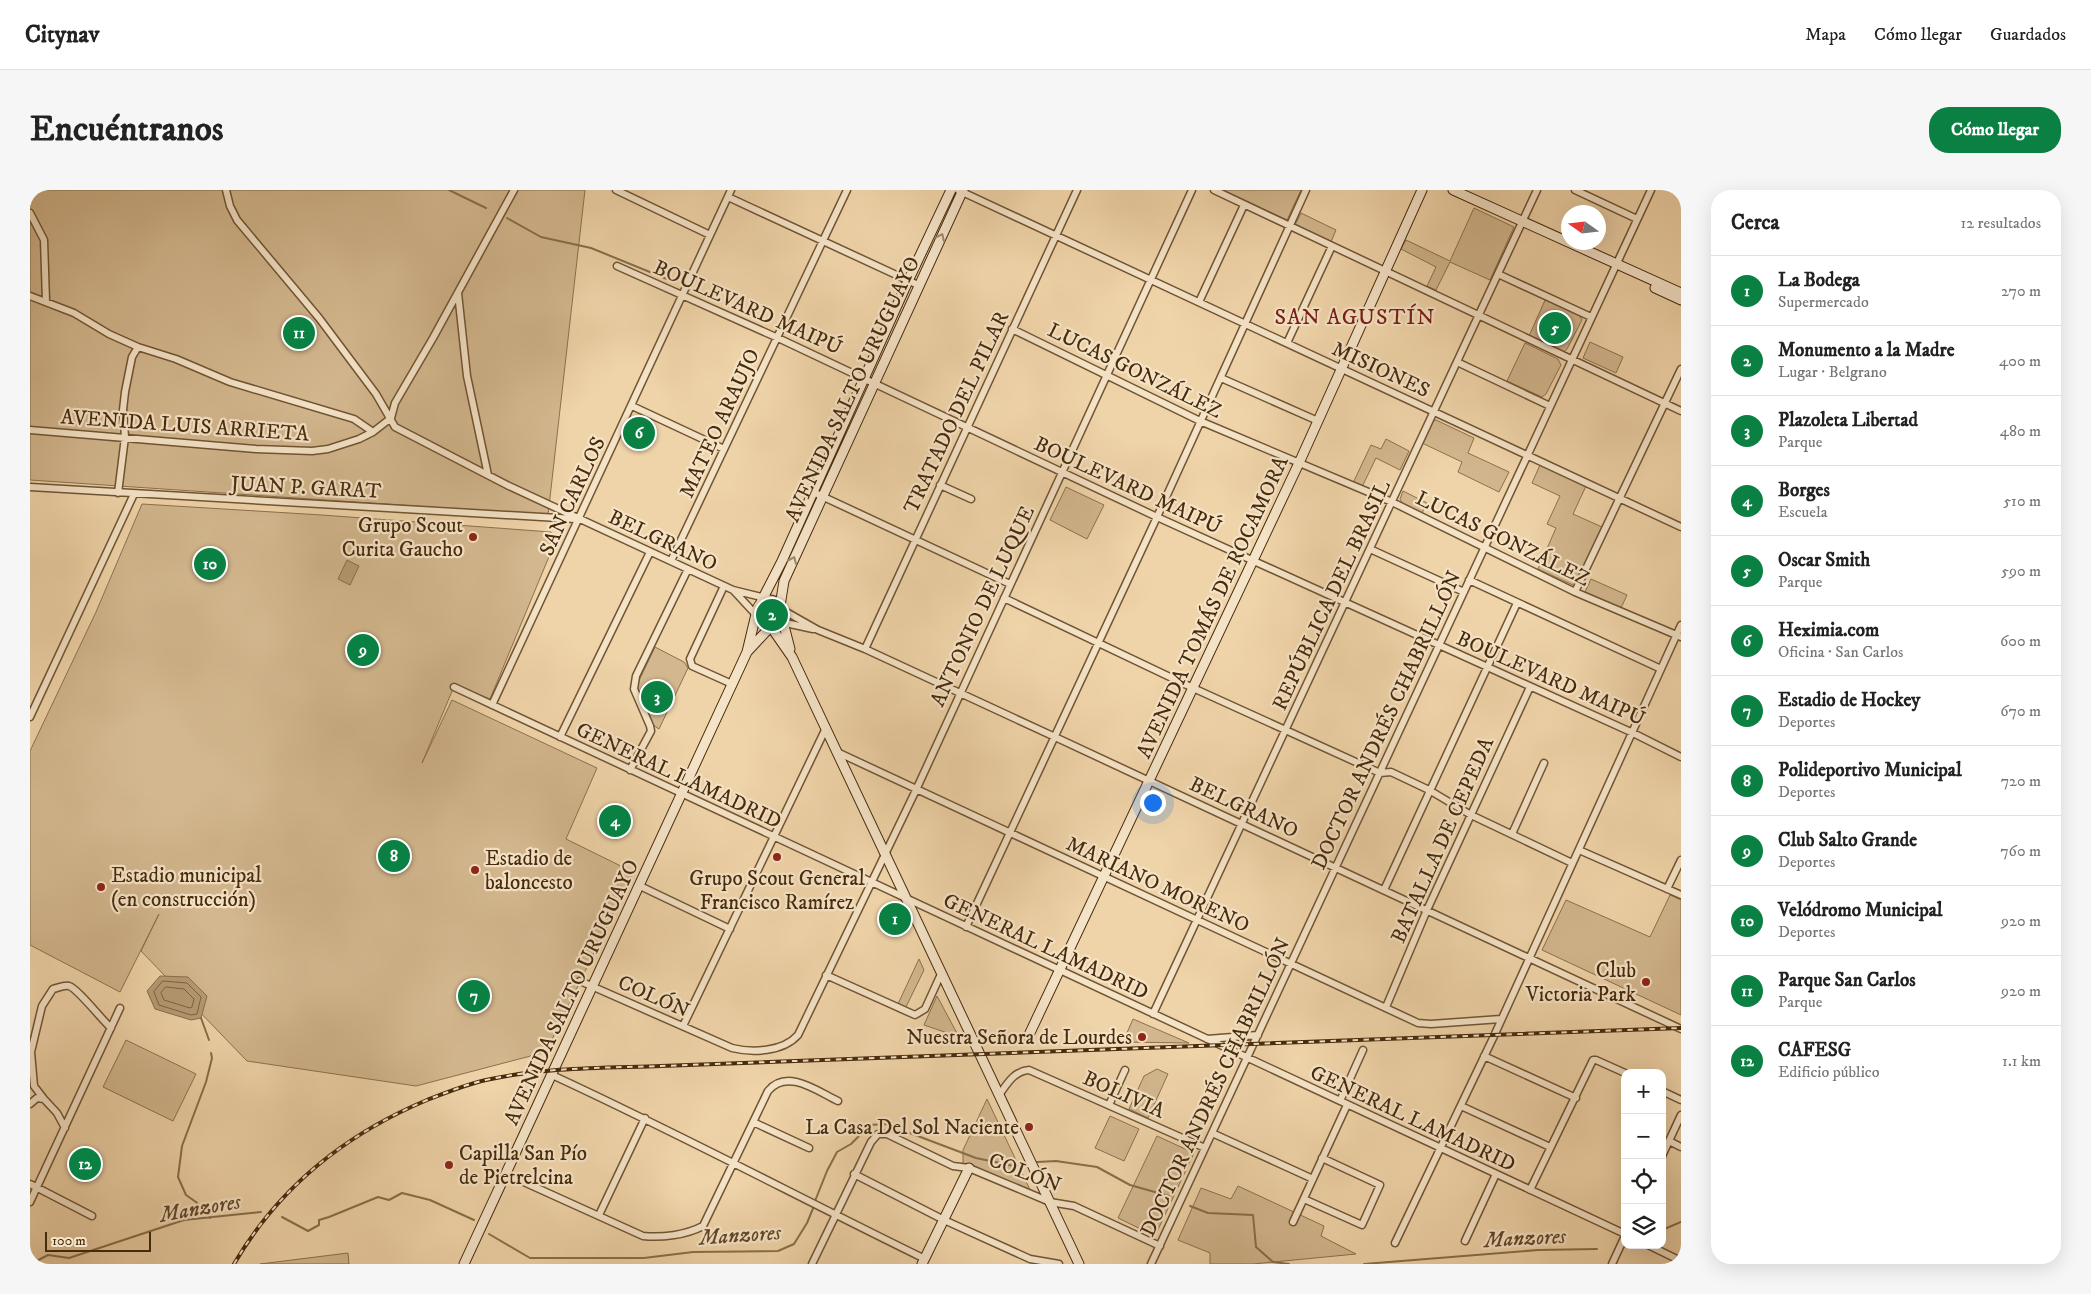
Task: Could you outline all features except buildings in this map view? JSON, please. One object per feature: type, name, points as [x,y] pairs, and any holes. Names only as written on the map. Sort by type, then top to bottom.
[{"type":"main road","name":"AVENIDA SALTO URUGUAYO","points":[[747,652],[777,618],[784,580],[864,379],[951,190]]},
{"type":"main road","name":"AVENIDA TOMÁS DE ROCAMORA","points":[[1028,1037],[1253,561],[1422,190]]},
{"type":"main road","points":[[1453,190],[1681,293]]},
{"type":"main road","name":"AVENIDA SALTO URUGUAYO","points":[[464,1264],[683,794],[747,652],[761,607],[874,384],[961,191]]},
{"type":"main road","points":[[1616,265],[1629,275],[1681,300]]},
{"type":"main road","points":[[761,607],[777,602],[777,618],[792,657],[1079,1264]]},
{"type":"main road","points":[[761,607],[777,618]]},
{"type":"main road","points":[[923,1261],[969,1168]]},
{"type":"street","name":"BELGRANO","points":[[226,190],[230,206],[237,220],[319,318],[376,394],[395,427],[579,519],[733,590],[761,607]]},
{"type":"street","points":[[390,418],[395,403],[514,190]]},
{"type":"street","points":[[616,190],[710,235]]},
{"type":"street","name":"SAN CARLOS","points":[[492,706],[731,190]]},
{"type":"street","name":"MATEO ARAUJO","points":[[671,562],[847,190]]},
{"type":"street","name":"TRATADO DEL PILAR","points":[[864,649],[1077,190]]},
{"type":"street","name":"ANTONIO DE LUQUE","points":[[798,1035],[916,790],[1192,190]]},
{"type":"street","points":[[1214,190],[1681,411]]},
{"type":"street","points":[[966,927],[1157,517],[1306,190]]},
{"type":"street","name":"REPÚBLICA DEL BRASIL","points":[[1153,1014],[1538,190]]},
{"type":"street","points":[[1575,190],[1637,218]]},
{"type":"street","name":"DOCTOR ANDRÉS CHABRILLÓN","points":[[1151,1264],[1464,592],[1483,547],[1651,190]]},
{"type":"street","name":"MISIONES","points":[[961,191],[1681,527]]},
{"type":"street","points":[[728,197],[918,285]]},
{"type":"street","points":[[1199,302],[1244,205]]},
{"type":"street","points":[[30,213],[44,240],[46,301]]},
{"type":"street","points":[[1287,343],[1332,246]]},
{"type":"street","name":"BOULEVARD MAIPÚ","points":[[617,266],[778,338],[1157,517],[1345,604],[1633,733],[1681,757]]},
{"type":"street","points":[[1498,274],[1592,317]]},
{"type":"street","points":[[458,292],[467,376],[488,475]]},
{"type":"street","points":[[30,296],[74,313],[108,334],[138,347],[176,359],[230,382],[354,419],[373,432]]},
{"type":"street","name":"LUCAS GONZÁLEZ","points":[[1012,329],[1200,421],[1392,502],[1575,592],[1679,636]]},
{"type":"street","points":[[118,493],[125,437],[123,410],[125,392],[132,357],[138,347]]},
{"type":"street","points":[[1457,362],[1550,406]]},
{"type":"street","points":[[1575,592],[1681,369]]},
{"type":"street","points":[[1221,378],[1318,421]]},
{"type":"street","points":[[632,406],[724,449]]},
{"type":"street","name":"AVENIDA LUIS ARRIETA","points":[[30,430],[256,449],[312,451],[328,449],[373,432],[390,418]]},
{"type":"street","points":[[940,485],[971,499]]},
{"type":"street","name":"JUAN P. GARAT","points":[[30,487],[579,519]]},
{"type":"street","points":[[30,717],[134,494]]},
{"type":"street","points":[[818,494],[1010,584]]},
{"type":"street","points":[[1370,549],[1464,592]]},
{"type":"street","points":[[560,737],[650,552]]},
{"type":"street","points":[[630,770],[650,731],[650,726],[634,689],[636,676],[688,569]]},
{"type":"street","points":[[1469,580],[1661,669]]},
{"type":"street","points":[[724,586],[690,659],[692,666],[732,684]]},
{"type":"street","name":"BELGRANO","points":[[733,590],[761,607]]},
{"type":"street","points":[[1004,598],[1192,688],[1380,773],[1391,772],[1430,790],[1471,815],[1572,864]]},
{"type":"street","points":[[1384,890],[1517,602]]},
{"type":"street","name":"BELGRANO","points":[[777,618],[818,630]]},
{"type":"street","name":"BELGRANO","points":[[777,618],[818,630],[864,649],[1681,1029]]},
{"type":"street","points":[[1395,1243],[1461,1106],[1661,669],[1679,636],[1681,625]]},
{"type":"street","name":"GENERAL LAMADRID","points":[[454,687],[1621,1233]]},
{"type":"street","name":"BATALLA DE CEPEDA","points":[[1386,1007],[1427,910],[1530,687]]},
{"type":"street","points":[[683,1026],[775,838],[826,728]]},
{"type":"street","name":"MARIANO MORENO","points":[[837,752],[1104,878],[1418,1022],[1431,1024],[1501,1019]]},
{"type":"street","points":[[1512,834],[1544,763]]},
{"type":"street","points":[[1579,850],[1681,895]]},
{"type":"street","points":[[1667,889],[1681,860]]},
{"type":"street","points":[[640,886],[730,930]]},
{"type":"street","points":[[826,975],[915,1015],[925,1009],[941,974]]},
{"type":"street","name":"COLÓN","points":[[580,981],[742,1051],[776,1048],[794,1040],[798,1035]]},
{"type":"street","points":[[65,1128],[57,1113],[34,1086],[31,1052],[42,1006],[53,989],[70,986],[77,990],[94,1012],[111,1028]]},
{"type":"street","points":[[30,1202],[120,1008]]},
{"type":"street","points":[[1207,1039],[1258,1035]]},
{"type":"street","points":[[1340,1101],[1363,1050]]},
{"type":"street","points":[[1484,1056],[1576,1098]]},
{"type":"street","points":[[1530,1190],[1594,1059],[1621,1071]]},
{"type":"street","name":"BOLIVIA","points":[[999,1095],[1014,1075],[1029,1070],[1205,1148]]},
{"type":"street","points":[[1109,1105],[1126,1070]]},
{"type":"street","points":[[552,1075],[645,1118],[923,1261]]},
{"type":"street","points":[[506,1174],[643,1236],[654,1237],[694,1230],[703,1226],[732,1163],[768,1091],[774,1084],[781,1081],[794,1081],[838,1101]]},
{"type":"street","points":[[1666,1093],[1681,1100]]},
{"type":"street","points":[[30,1104],[37,1098],[44,1099]]},
{"type":"street","points":[[1293,1222],[1347,1104]]},
{"type":"street","points":[[1461,1106],[1550,1147]]},
{"type":"street","points":[[1666,1147],[1681,1115]]},
{"type":"street","points":[[599,1215],[645,1118]]},
{"type":"street","points":[[753,1122],[809,1148]]},
{"type":"street","points":[[1212,1133],[1313,1179]]},
{"type":"street","name":"COLÓN","points":[[854,1174],[870,1142],[878,1134],[887,1134],[953,1166],[969,1168],[1050,1202],[1074,1206],[1160,1246]]},
{"type":"street","points":[[1669,1141],[1681,1147]]},
{"type":"street","points":[[1304,1199],[1362,1225],[1380,1185],[1322,1158]]},
{"type":"street","points":[[812,1264],[854,1174],[944,1220],[1030,1259],[1059,1264]]},
{"type":"street","points":[[1465,1241],[1496,1174]]},
{"type":"street","points":[[30,1184],[92,1216]]},
{"type":"street","points":[[1612,1264],[1621,1244]]},
{"type":"street","points":[[1656,1249],[1681,1261]]},
{"type":"shaded area","points":[[30,190],[585,190],[548,515],[30,480]]},
{"type":"shaded area","points":[[1223,190],[1301,190],[1287,220]]},
{"type":"shaded area","points":[[1474,208],[1514,227],[1490,280],[1450,262],[1436,290],[1427,286],[1436,267],[1401,249],[1406,240],[1450,261]]},
{"type":"shaded area","points":[[1301,213],[1336,230],[1331,242],[1295,225]]},
{"type":"shaded area","points":[[1546,298],[1579,314],[1582,320],[1564,352],[1529,336]]},
{"type":"shaded area","points":[[1590,342],[1623,357],[1616,373],[1583,358]]},
{"type":"shaded area","points":[[1525,343],[1558,359],[1561,365],[1546,394],[1542,397],[1507,381]]},
{"type":"shaded area","points":[[1436,420],[1474,438],[1468,453],[1509,472],[1499,492],[1458,472],[1462,462],[1422,443],[1433,421]]},
{"type":"shaded area","points":[[1386,439],[1409,451],[1400,470],[1376,458],[1362,487],[1353,483],[1371,445],[1381,449]]},
{"type":"shaded area","points":[[1540,465],[1586,486],[1573,514],[1602,527],[1575,586],[1538,569],[1556,528],[1547,524],[1560,496],[1532,483]]},
{"type":"shaded area","points":[[1066,487],[1104,505],[1087,539],[1050,520]]},
{"type":"shaded area","points":[[1403,491],[1427,503],[1422,513],[1402,503],[1400,499]]},
{"type":"shaded area","points":[[142,504],[551,532],[553,547],[490,699],[455,684],[422,763],[452,700],[597,768],[566,839],[633,872],[546,1052],[416,1086],[247,1061],[141,951],[159,914],[120,992],[30,945],[30,751],[96,612]]},
{"type":"shaded area","points":[[1591,579],[1627,595],[1621,608],[1585,592]]},
{"type":"shaded area","points":[[655,647],[684,662],[688,668],[659,729],[653,725],[636,687]]},
{"type":"shaded area","name":"Club Victoria Park","points":[[1670,895],[1681,900],[1681,1015],[1542,950],[1566,900],[1650,937]]},
{"type":"shaded area","points":[[919,959],[924,970],[905,1009],[897,1006]]},
{"type":"shaded area","points":[[937,996],[959,1037],[924,1025]]},
{"type":"shaded area","points":[[1133,1019],[1189,1043],[1123,1042]]},
{"type":"shaded area","points":[[126,1040],[196,1074],[173,1121],[103,1087]]},
{"type":"shaded area","points":[[1157,1069],[1168,1074],[1148,1118],[1129,1109],[1144,1076]]},
{"type":"shaded area","points":[[987,1099],[1032,1194],[963,1163],[963,1150]]},
{"type":"shaded area","points":[[1110,1116],[1139,1129],[1124,1161],[1095,1148]]},
{"type":"shaded area","points":[[1157,1136],[1194,1153],[1155,1236],[1118,1218]]},
{"type":"shaded area","points":[[1238,1186],[1324,1226],[1321,1236],[1356,1254],[1253,1264],[1210,1264],[1210,1253],[1178,1240],[1201,1188],[1231,1199]]},
{"type":"shaded area","points":[[348,1253],[349,1264],[260,1264]]},
{"type":"water","points":[[347,560],[359,566],[350,585],[338,579]]},
{"type":"water","points":[[160,976],[188,977],[207,996],[201,1018],[191,1020],[155,1009],[147,991]]},
{"type":"waterway","points":[[449,190],[486,208]]},
{"type":"waterway","points":[[507,218],[541,237],[591,248],[667,279]]},
{"type":"waterway","points":[[201,1018],[209,1040]]},
{"type":"waterway","points":[[210,1218],[196,1202],[186,1195],[178,1177],[182,1146],[206,1082],[212,1058],[211,1053]]},
{"type":"waterway","name":"Manzores","points":[[815,1201],[837,1152],[851,1144],[870,1125],[886,1124],[976,1158],[1014,1166]]},
{"type":"waterway","name":"Manzores","points":[[1037,1162],[1056,1161],[1097,1167],[1130,1185],[1169,1196]]},
{"type":"waterway","name":"Manzores","points":[[282,1217],[308,1231],[319,1225],[319,1220],[378,1197],[389,1200],[402,1193],[430,1200],[474,1220]]},
{"type":"waterway","name":"Manzores","points":[[489,1234],[530,1258],[644,1258],[693,1252],[778,1251],[794,1244],[807,1223],[814,1206]]},
{"type":"waterway","name":"Manzores","points":[[1190,1206],[1208,1213],[1253,1215],[1256,1247],[1273,1262],[1289,1264]]},
{"type":"waterway","name":"Manzores","points":[[31,1264],[48,1255],[69,1258],[184,1220],[261,1212]]},
{"type":"waterway","name":"Manzores","points":[[1666,1228],[1681,1222]]},
{"type":"waterway","name":"Manzores","points":[[1364,1264],[1538,1250],[1597,1249]]},
{"type":"railway","points":[[234,1264],[252,1236],[293,1187],[342,1147],[369,1129],[427,1100],[475,1083],[512,1075],[597,1068],[1681,1028]]},
{"type":"place","name":"Oscar Smith","points":[[1555,328]]},
{"type":"place","name":"Parque San Carlos","points":[[299,333]]},
{"type":"place","name":"Heximia.com","points":[[639,433]]},
{"type":"place","name":"Grupo Scout Curita Gaucho","points":[[473,537]]},
{"type":"place","name":"Velódromo Municipal","points":[[210,564]]},
{"type":"place","name":"Monumento a la Madre","points":[[772,615]]},
{"type":"place","name":"Club Salto Grande","points":[[363,650]]},
{"type":"place","name":"Plazoleta Libertad","points":[[657,697]]},
{"type":"place","name":"Borges","points":[[615,821]]},
{"type":"place","name":"Polideportivo Municipal","points":[[394,856]]},
{"type":"place","name":"Grupo Scout General Francisco Ramírez","points":[[777,857]]},
{"type":"place","name":"Estadio de baloncesto","points":[[475,870]]},
{"type":"place","name":"Estadio municipal (en construcción)","points":[[101,887]]},
{"type":"place","name":"La Bodega","points":[[895,919]]},
{"type":"place","name":"Club Victoria Park","points":[[1646,982]]},
{"type":"place","name":"Estadio de Hockey","points":[[474,996]]},
{"type":"place","name":"Nuestra Señora de Lourdes","points":[[1142,1037]]},
{"type":"place","name":"La Casa Del Sol Naciente","points":[[1029,1127]]},
{"type":"place","name":"CAFESG","points":[[85,1164]]},
{"type":"place","name":"Capilla San Pío de Pietrelcina","points":[[449,1165]]},
{"type":"district","name":"SAN AGUSTÍN","points":[[1355,316]]}]
